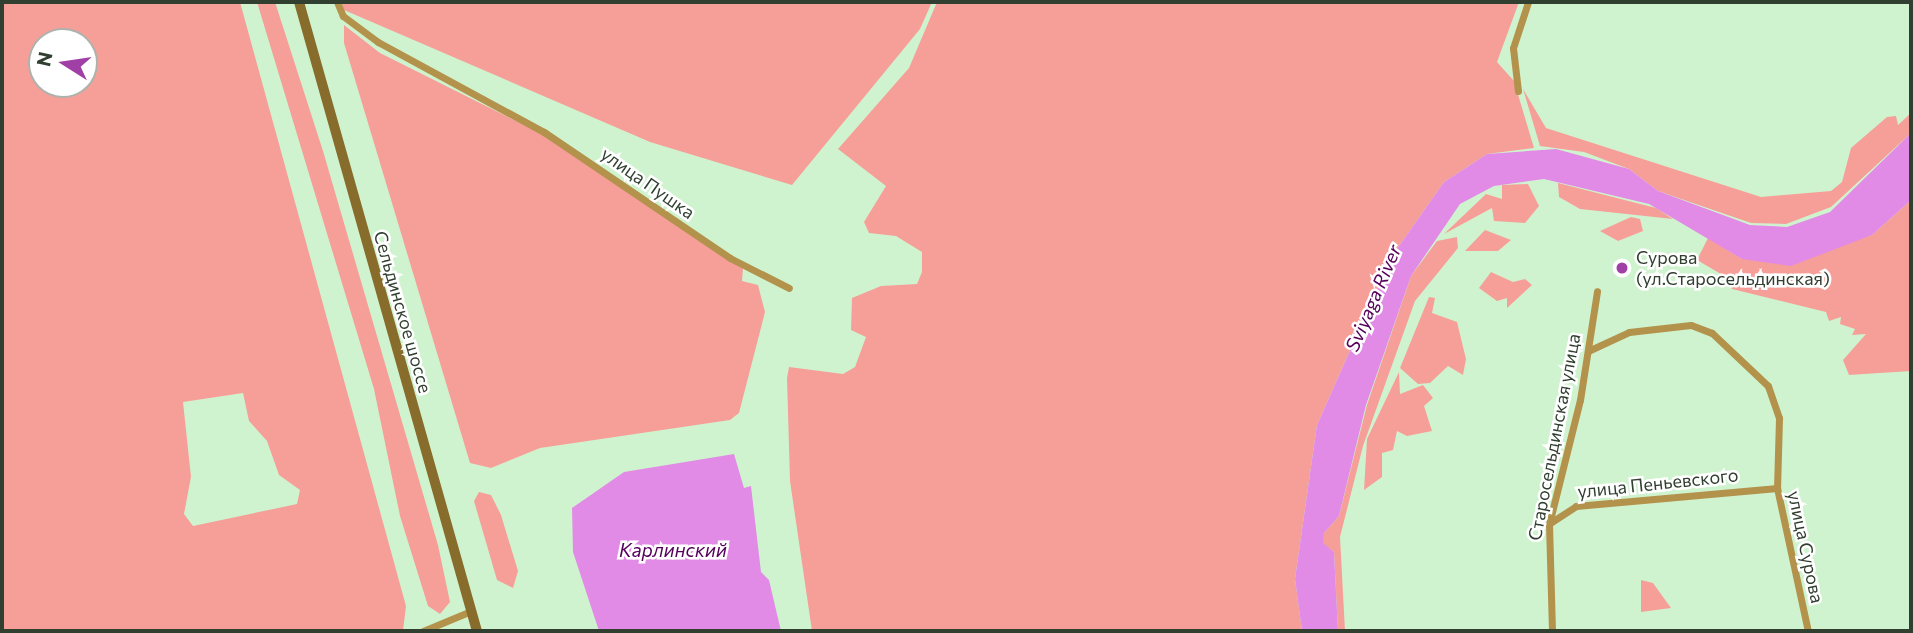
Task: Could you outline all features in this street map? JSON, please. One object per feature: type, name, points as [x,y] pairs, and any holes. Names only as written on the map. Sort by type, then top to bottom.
[{"type":"main road","name":"Сельдинское шоссе","points":[[299,2],[477,631]]},
{"type":"street","name":"улица Пушка","points":[[337,2],[343,16],[378,42],[488,106],[544,132],[730,258],[789,288]]},
{"type":"street","points":[[1518,91],[1513,48],[1528,2]]},
{"type":"street","name":"Старосельдинская улица","points":[[1552,631],[1549,524],[1588,351],[1597,291]]},
{"type":"street","name":"улица Сурова","points":[[1588,351],[1648,328],[1690,325],[1712,333],[1774,395],[1781,440],[1777,488],[1808,631]]},
{"type":"street","name":"улица Пеньевского","points":[[1549,524],[1576,506],[1777,488]]},
{"type":"street","points":[[423,631],[471,611]]},
{"type":"shaded area","points":[[2,2],[240,2],[406,606],[403,631],[2,631]],"holes":[[[243,393],[249,421],[267,441],[279,475],[300,490],[297,504],[193,526],[184,514],[191,477],[183,402]]]},
{"type":"shaded area","points":[[257,2],[275,2],[323,151],[438,545],[450,602],[440,614],[428,606],[400,516],[374,389]]},
{"type":"shaded area","points":[[341,2],[932,2],[920,29],[792,185],[650,142],[344,10]]},
{"type":"shaded area","points":[[937,2],[1519,2],[1497,62],[1514,81],[1534,148],[1487,154],[1444,182],[1392,256],[1317,425],[1295,579],[1302,631],[812,631],[790,481],[789,367],[843,374],[855,367],[866,337],[851,330],[852,298],[881,286],[917,284],[922,272],[922,252],[896,236],[869,233],[864,222],[886,186],[838,149],[909,68]]},
{"type":"shaded area","points":[[344,25],[380,53],[542,134],[743,268],[742,281],[758,285],[765,312],[739,413],[730,420],[540,448],[491,468],[470,463],[344,43]]},
{"type":"shaded area","points":[[1523,89],[1546,128],[1761,197],[1831,191],[1842,182],[1851,148],[1887,117],[1896,116],[1898,125],[1911,113],[1911,133],[1831,207],[1786,224],[1751,223],[1658,191],[1629,169],[1584,152],[1540,146]]},
{"type":"shaded area","points":[[1558,183],[1656,208],[1673,219],[1580,209],[1559,197]]},
{"type":"shaded area","points":[[1528,184],[1539,206],[1525,223],[1494,221],[1492,208],[1444,234],[1486,194],[1502,199],[1502,185]]},
{"type":"shaded area","points":[[1911,200],[1911,371],[1849,375],[1843,360],[1866,334],[1852,335],[1855,329],[1840,324],[1841,317],[1829,321],[1826,312],[1732,289],[1726,277],[1697,260],[1708,238],[1742,259],[1872,235]]},
{"type":"shaded area","points":[[1631,217],[1640,219],[1643,231],[1618,241],[1600,231]]},
{"type":"shaded area","points":[[1485,230],[1511,240],[1498,251],[1465,251]]},
{"type":"shaded area","points":[[1457,237],[1458,248],[1415,301],[1363,446],[1340,537],[1345,631],[1338,631],[1334,552],[1322,543],[1324,533],[1339,516],[1367,405],[1411,276],[1437,241]]},
{"type":"shaded area","points":[[1491,272],[1513,282],[1525,279],[1532,285],[1507,308],[1507,298],[1497,301],[1479,288]]},
{"type":"shaded area","points":[[1429,297],[1435,298],[1432,313],[1457,322],[1466,359],[1463,375],[1448,366],[1430,383],[1418,384],[1400,368]]},
{"type":"shaded area","points":[[1399,372],[1400,394],[1423,385],[1433,398],[1424,406],[1432,431],[1407,436],[1397,431],[1393,450],[1382,453],[1382,477],[1364,490],[1367,439]]},
{"type":"shaded area","points":[[479,492],[491,495],[501,515],[518,571],[513,588],[497,580],[474,501]]},
{"type":"shaded area","points":[[1641,580],[1653,583],[1671,608],[1641,612]]},
{"type":"water","points":[[1911,133],[1911,200],[1872,235],[1791,266],[1742,259],[1649,204],[1544,179],[1494,186],[1460,204],[1411,276],[1366,405],[1339,516],[1324,533],[1323,543],[1334,552],[1338,631],[1302,631],[1295,579],[1317,425],[1392,256],[1444,182],[1487,154],[1556,149],[1629,169],[1658,191],[1750,225],[1787,227],[1830,212]]},
{"type":"water","name":"Карлинский","points":[[734,454],[744,488],[751,486],[761,572],[769,580],[781,631],[599,631],[573,552],[572,508],[624,472]]},
{"type":"place","name":"Сурова (ул.Старосельдинская)","points":[[1622,268]]},
{"type":"water label","name":"Sviyaga River","points":[[1373,298]]}]
